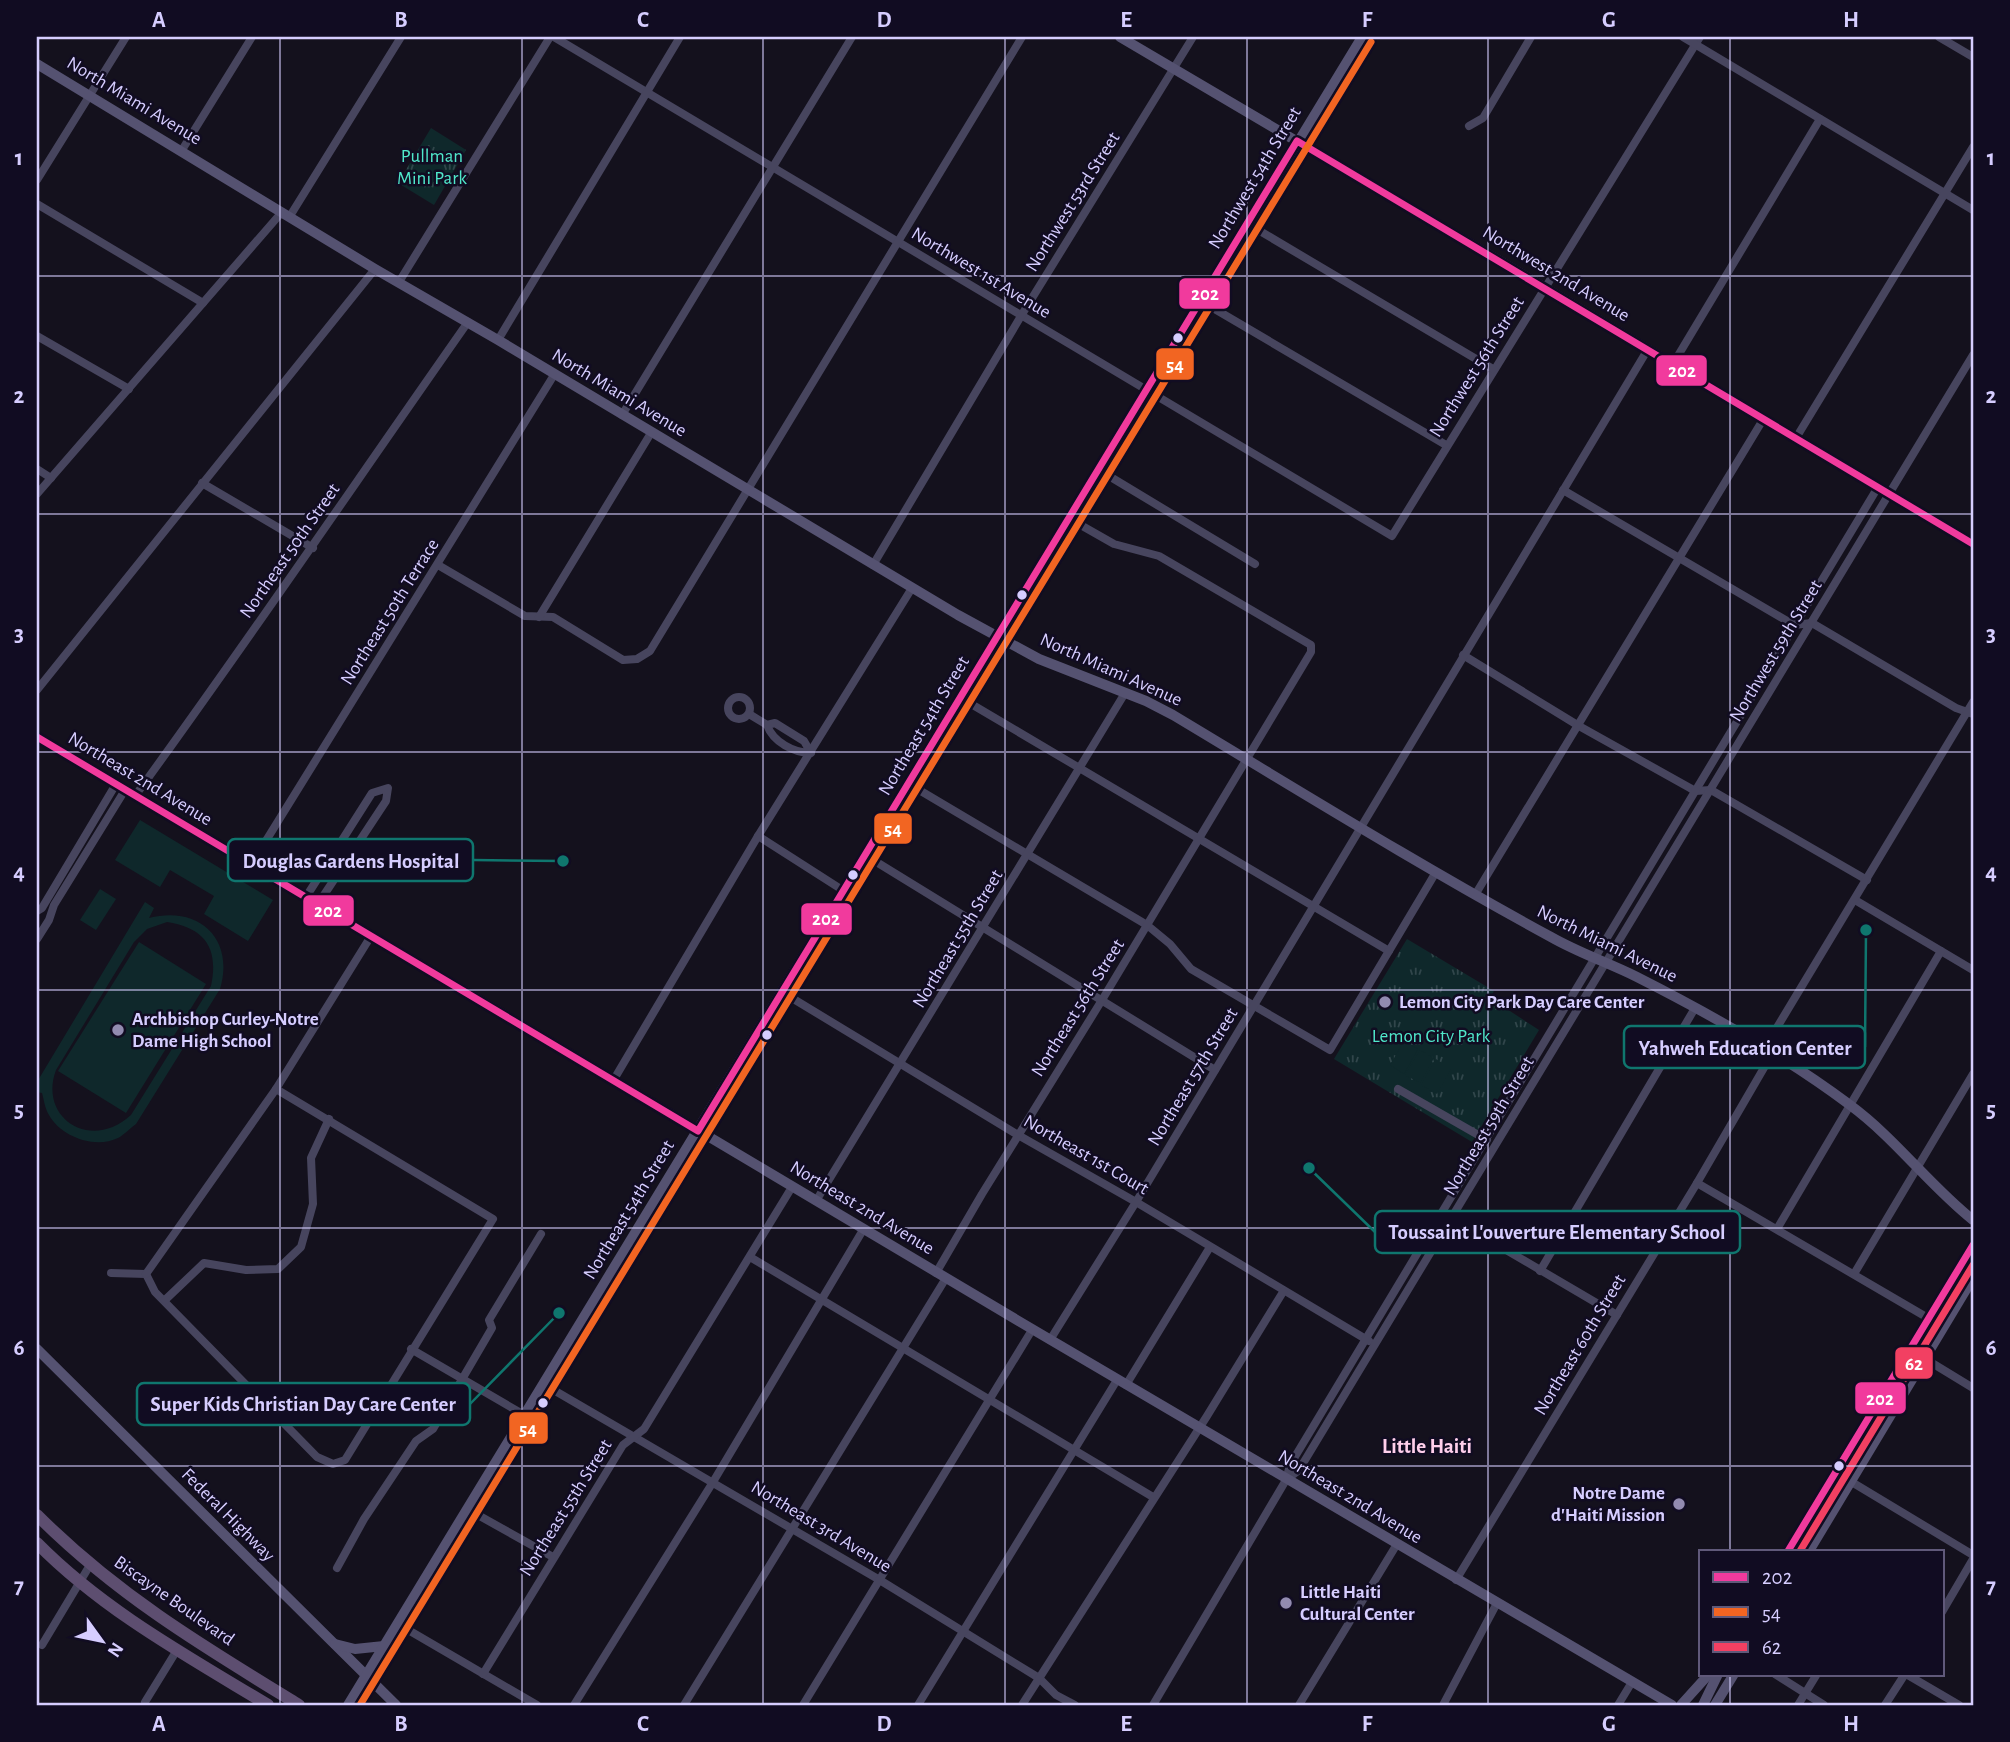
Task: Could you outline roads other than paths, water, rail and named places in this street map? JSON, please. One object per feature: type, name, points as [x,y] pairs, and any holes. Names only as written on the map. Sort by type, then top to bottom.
[{"type":"main road","name":"Northwest 2nd Avenue","points":[[1119,37],[1546,288],[1973,544]]},
{"type":"main road","name":"Northwest 54th Street","points":[[1027,589],[1362,37]]},
{"type":"main road","name":"North Miami Avenue","points":[[37,64],[375,269],[998,638],[1039,659],[1173,715],[1360,828],[1553,939],[1695,1008],[1850,1105],[1896,1144],[1947,1199],[1973,1220]]},
{"type":"main road","name":"Northeast 54th Street","points":[[348,1705],[1027,589]]},
{"type":"main road","name":"Northeast 2nd Avenue","points":[[37,737],[863,1230],[1672,1705]]},
{"type":"main road","points":[[1789,1550],[1973,1245]]},
{"type":"main road","points":[[1810,1550],[1973,1278]]},
{"type":"main road","name":"Federal Highway","points":[[37,1349],[396,1705]]},
{"type":"main road","name":"Biscayne Boulevard","points":[[37,1515],[90,1565],[169,1624],[299,1705]]},
{"type":"main road","name":"Biscayne Boulevard","points":[[37,1543],[81,1583],[131,1621],[268,1705]]},
{"type":"main road","points":[[333,1644],[355,1649],[384,1646]]},
{"type":"main road","points":[[1681,1705],[1707,1676]]},
{"type":"main road","points":[[1703,1705],[1717,1676]]},
{"type":"main road","points":[[1715,1705],[1733,1676]]},
{"type":"street","points":[[37,180],[126,37]]},
{"type":"street","points":[[182,150],[252,37]]},
{"type":"street","points":[[37,494],[203,303],[286,214],[401,37]]},
{"type":"street","points":[[399,282],[552,37]]},
{"type":"street","name":"Northwest 1st Avenue","points":[[552,37],[1392,536]]},
{"type":"street","points":[[498,340],[680,37]]},
{"type":"street","points":[[622,415],[852,37]]},
{"type":"street","points":[[438,565],[525,616],[553,617],[623,660],[637,659],[650,651],[1022,37]]},
{"type":"street","name":"Northwest 53rd Street","points":[[873,565],[1021,316],[1193,37]]},
{"type":"street","points":[[1469,126],[1483,118],[1531,37]]},
{"type":"street","points":[[1683,37],[1698,41],[1820,119],[1973,210]]},
{"type":"street","points":[[1938,37],[1973,57]]},
{"type":"street","name":"Northwest 56th Street","points":[[1392,536],[1698,41]]},
{"type":"street","points":[[1673,364],[1820,119]]},
{"type":"street","points":[[1796,438],[1973,147]]},
{"type":"street","points":[[37,204],[203,303]]},
{"type":"street","points":[[1248,224],[1493,369]]},
{"type":"street","points":[[37,690],[375,269]]},
{"type":"street","points":[[1201,301],[1446,445]]},
{"type":"street","name":"Northeast 50th Street","points":[[135,796],[313,548],[468,322]]},
{"type":"street","points":[[37,336],[129,389]]},
{"type":"street","name":"Northeast 57th Street","points":[[1050,1340],[1136,1202],[1648,349]]},
{"type":"street","name":"Northwest 59th Street","points":[[1600,961],[1711,790],[1973,355]]},
{"type":"street","name":"Northeast 50th Terrace","points":[[251,865],[554,374]]},
{"type":"street","points":[[1475,895],[1764,418]]},
{"type":"street","points":[[539,617],[652,433]]},
{"type":"street","points":[[37,469],[51,478]]},
{"type":"street","points":[[1099,470],[1255,564]]},
{"type":"street","points":[[202,483],[313,548]]},
{"type":"street","name":"Northwest 59th Street","points":[[1600,961],[1695,791],[1878,487]]},
{"type":"street","points":[[1563,491],[1794,625],[1812,623],[1956,708],[1970,713]]},
{"type":"street","points":[[1070,519],[1114,544],[1159,556],[1311,645],[1311,652],[1247,760]]},
{"type":"street","points":[[613,1081],[758,836],[912,588]]},
{"type":"street","points":[[1463,655],[1579,726],[1695,791],[1711,790],[1867,880]]},
{"type":"street","name":"Northeast 55th Street","points":[[816,1201],[1125,693]]},
{"type":"street","points":[[961,698],[1389,951]]},
{"type":"street","name":"Northeast 60th Street","points":[[1456,1580],[1698,1183],[1768,1052],[1855,900],[1970,713],[1973,702]]},
{"type":"street","points":[[748,714],[767,725],[775,723],[804,741],[811,753]]},
{"type":"street","name":"Northeast 56th Street","points":[[684,1705],[904,1347],[1018,1135],[1247,760]]},
{"type":"street","points":[[909,784],[1147,925],[1170,944],[1191,969],[1330,1050],[1436,872]]},
{"type":"street","points":[[37,911],[120,787]]},
{"type":"street","points":[[37,939],[120,787]]},
{"type":"street","points":[[306,897],[372,793],[388,788],[386,801],[318,904]]},
{"type":"street","points":[[360,811],[373,819]]},
{"type":"street","points":[[758,836],[844,891]]},
{"type":"street","points":[[866,855],[1215,1070]]},
{"type":"street","points":[[1855,900],[1973,970]]},
{"type":"street","points":[[146,1274],[276,1088],[371,936]]},
{"type":"street","points":[[1776,1228],[1941,951]]},
{"type":"street","name":"Northeast 59th Street","points":[[1153,1705],[1286,1480],[1290,1465],[1441,1212],[1600,961]]},
{"type":"street","name":"Northeast 59th Street","points":[[1286,1480],[1299,1471],[1452,1219],[1600,961]]},
{"type":"street","name":"Northeast 1st Court","points":[[782,992],[1018,1135],[1375,1345]]},
{"type":"street","points":[[1539,1270],[1695,1008]]},
{"type":"street","points":[[1854,1274],[1973,1074]]},
{"type":"street","points":[[146,1274],[155,1292],[317,1457],[333,1464],[345,1460],[493,1219],[276,1088]]},
{"type":"street","points":[[1398,1089],[1496,1146]]},
{"type":"street","points":[[165,1300],[204,1263],[246,1270],[278,1269],[301,1247],[313,1204],[311,1158],[329,1119]]},
{"type":"street","points":[[1698,1183],[1928,1318]]},
{"type":"street","name":"Northeast 55th Street","points":[[483,1674],[623,1445],[644,1429],[792,1187]]},
{"type":"street","points":[[1441,1212],[1617,1315]]},
{"type":"street","points":[[574,1705],[713,1482],[863,1230]]},
{"type":"street","points":[[337,1568],[364,1520],[416,1441],[433,1429],[492,1328],[489,1320],[541,1234]]},
{"type":"street","points":[[918,1705],[1074,1450],[1122,1383],[1209,1247]]},
{"type":"street","points":[[750,1257],[1153,1497]]},
{"type":"street","points":[[111,1273],[146,1274]]},
{"type":"street","points":[[1022,1705],[1283,1292]]},
{"type":"street","points":[[803,1705],[1032,1330]]},
{"type":"street","points":[[411,1349],[526,1416]]},
{"type":"street","points":[[1909,1349],[1973,1388]]},
{"type":"street","name":"Northeast 3rd Avenue","points":[[544,1385],[878,1579],[1039,1678],[1056,1695],[1075,1705]]},
{"type":"street","points":[[1835,1472],[1973,1557],[1944,1608]]},
{"type":"street","points":[[469,1510],[553,1557]]},
{"type":"street","points":[[1299,1705],[1397,1545]]},
{"type":"street","points":[[42,1645],[90,1565]]},
{"type":"street","points":[[1443,1705],[1497,1603]]},
{"type":"street","points":[[398,1624],[537,1705]]},
{"type":"street","points":[[145,1702],[177,1650]]},
{"type":"street","points":[[1777,1676],[1824,1705]]},
{"type":"street","points":[[1798,1705],[1816,1676]]},
{"type":"street","points":[[1885,1705],[1904,1676]]},
{"type":"street","points":[[1908,1676],[1959,1705]]},
{"type":"street","points":[[1618,1705],[1632,1682]]},
{"type":"place","name":"Douglas Gardens Hospital","points":[[563,861]]},
{"type":"place","name":"Yahweh Education Center","points":[[1866,930]]},
{"type":"place","name":"Lemon City Park Day Care Center","points":[[1385,1002]]},
{"type":"place","name":"Archbishop Curley-Notre Dame High School","points":[[118,1030]]},
{"type":"place","name":"Toussaint L'ouverture Elementary School","points":[[1309,1168]]},
{"type":"place","name":"Super Kids Christian Day Care Center","points":[[559,1313]]},
{"type":"place","name":"Notre Dame d'Haiti Mission","points":[[1679,1504]]},
{"type":"place","name":"Little Haiti Cultural Center","points":[[1286,1603]]},
{"type":"district","name":"Little Haiti","points":[[1427,1446]]},
{"type":"park label","name":"Pullman Mini Park","points":[[432,167]]},
{"type":"park label","name":"Lemon City Park","points":[[1431,1036]]}]
